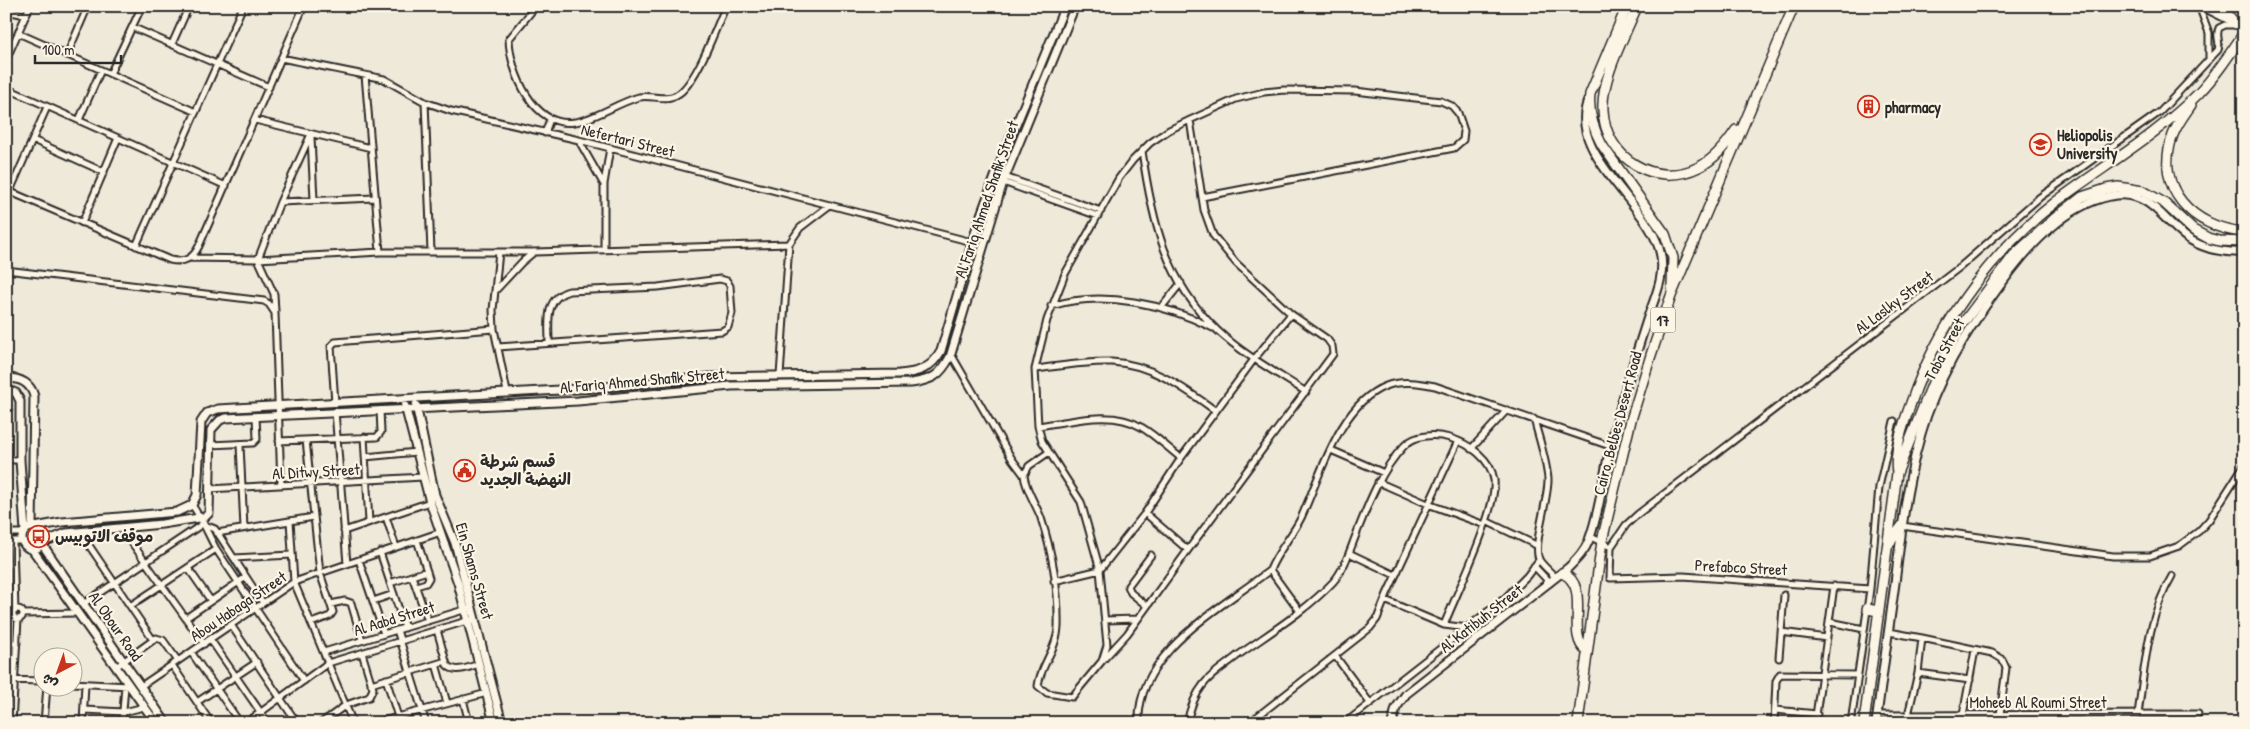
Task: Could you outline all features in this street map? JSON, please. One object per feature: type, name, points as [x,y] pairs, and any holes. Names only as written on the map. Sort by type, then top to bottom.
[{"type":"highway","points":[[1627,6],[1590,94],[1594,125],[1602,145],[1662,228],[1668,240],[1673,266],[1671,296]]},
{"type":"highway","points":[[1637,6],[1609,75],[1603,102],[1604,123],[1609,136],[1625,158],[1638,167],[1657,173],[1676,174],[1693,170],[1711,159],[1722,149],[1749,109]]},
{"type":"highway","name":"Cairo, Belbes Desert Road","points":[[1578,723],[1602,541],[1631,420],[1671,296],[1794,6]]},
{"type":"highway","points":[[1864,723],[1888,545],[1898,452],[1910,407],[1925,367],[1950,320],[1976,283],[2003,251],[2056,202],[2144,140],[2198,94],[2216,73],[2241,27],[2220,6]]},
{"type":"highway","points":[[2198,94],[2173,135],[2168,163],[2171,181],[2176,195],[2188,210],[2200,220],[2214,227],[2244,232]]},
{"type":"highway","points":[[1897,473],[1947,351],[1980,298],[2055,218],[2082,197],[2100,190],[2118,187],[2143,190],[2154,196],[2194,230],[2208,238],[2219,241],[2244,242]]},
{"type":"highway","points":[[1888,545],[1902,526]]},
{"type":"highway","points":[[1556,578],[1571,579],[1576,587],[1579,637],[1582,647],[1587,651]]},
{"type":"highway","points":[[1867,610],[1879,611]]},
{"type":"street","points":[[6,60],[30,6]]},
{"type":"street","points":[[67,55],[88,6]]},
{"type":"street","points":[[110,74],[142,6]]},
{"type":"street","points":[[172,44],[189,6]]},
{"type":"street","points":[[136,246],[243,6]]},
{"type":"street","points":[[190,258],[199,246],[304,6]]},
{"type":"street","points":[[536,6],[512,34],[509,44],[518,83],[527,96],[550,119],[574,123],[614,105],[640,97],[666,99],[680,93],[694,75],[726,6]]},
{"type":"street","name":"Al Fariq Ahmed Shafik Street","points":[[192,505],[197,495],[199,433],[203,417],[218,408],[595,388],[710,377],[914,373],[925,368],[935,361],[944,345],[978,223],[1006,148],[1064,6]]},
{"type":"street","name":"Al Fariq Ahmed Shafik Street","points":[[203,522],[209,513],[211,430],[220,420],[335,411],[578,401],[731,386],[911,383],[932,380],[944,369],[950,354],[982,244],[1004,179],[1075,6]]},
{"type":"street","points":[[2200,6],[2241,27]]},
{"type":"street","points":[[2200,6],[2209,34],[2209,60]]},
{"type":"street","points":[[6,11],[26,15]]},
{"type":"street","name":"Al Laslky Street","points":[[1611,547],[1626,525],[1638,514],[1960,267],[2040,197],[2160,112],[2219,47],[2217,35],[2219,28],[2226,25],[2241,27]]},
{"type":"street","points":[[132,26],[269,86]]},
{"type":"street","points":[[18,33],[196,112]]},
{"type":"street","name":"Nefertari Street","points":[[281,58],[365,74],[393,83],[425,102],[451,111],[579,140],[972,242]]},
{"type":"street","points":[[79,120],[101,70]]},
{"type":"street","points":[[365,74],[380,252]]},
{"type":"street","points":[[6,88],[226,186]]},
{"type":"street","points":[[1102,661],[1107,645],[1100,570],[1083,507],[1042,441],[1038,426],[1035,368],[1051,306],[1072,259],[1119,178],[1142,151],[1169,130],[1236,99],[1264,92],[1284,90],[1355,91],[1445,102],[1458,113],[1464,134],[1462,142],[1454,148],[1202,198]]},
{"type":"street","points":[[1590,94],[1585,106],[1583,120],[1589,143],[1596,156],[1648,225],[1659,247],[1662,262],[1660,280],[1610,446],[1591,537],[1611,547]]},
{"type":"street","points":[[425,102],[431,252]]},
{"type":"street","points":[[48,107],[8,191],[136,246],[177,261],[190,258],[258,259],[380,252],[534,252],[788,244]]},
{"type":"street","points":[[545,133],[550,119]]},
{"type":"street","points":[[254,120],[371,148]]},
{"type":"street","points":[[950,354],[1012,460],[1024,475],[1047,537],[1054,581],[1058,630],[1039,682],[1040,689],[1047,693],[1072,697],[1137,620],[1332,357],[1333,350],[1327,339],[1291,314],[1236,263],[1213,235],[1202,198],[1190,120]]},
{"type":"street","points":[[311,134],[314,200]]},
{"type":"street","points":[[281,485],[274,294],[258,259],[280,202],[311,134]]},
{"type":"street","points":[[82,223],[118,138]]},
{"type":"street","points":[[33,140],[104,172]]},
{"type":"street","points":[[579,140],[604,184]]},
{"type":"street","points":[[604,249],[604,184],[610,148]]},
{"type":"street","points":[[1142,151],[1154,223],[1164,250],[1181,284],[1218,330],[1255,358],[1306,392]]},
{"type":"street","points":[[1004,179],[1099,214]]},
{"type":"street","name":"Taba Street","points":[[1877,719],[1907,490],[1916,451],[1942,380],[1968,329],[2017,258],[2064,217],[2098,200],[2120,195],[2138,198],[2154,206],[2186,236],[2198,244],[2228,252],[2244,252]]},
{"type":"street","points":[[280,202],[375,198]]},
{"type":"street","points":[[780,376],[788,244],[800,228],[830,205]]},
{"type":"street","points":[[978,223],[988,226]]},
{"type":"street","points":[[972,242],[982,244]]},
{"type":"street","points":[[499,252],[494,330],[507,392]]},
{"type":"street","points":[[495,292],[522,262],[534,252]]},
{"type":"street","points":[[6,270],[264,301],[270,304],[275,313]]},
{"type":"street","points":[[498,347],[722,331],[732,321],[730,286],[720,279],[658,287],[579,290],[561,293],[551,303],[549,311],[549,343]]},
{"type":"street","points":[[1161,308],[1181,284]]},
{"type":"street","points":[[1051,306],[1069,302],[1105,300],[1161,308],[1197,320],[1218,330]]},
{"type":"street","points":[[1054,581],[1100,570],[1145,513],[1181,458],[1255,358],[1291,314]]},
{"type":"street","points":[[335,403],[331,346],[333,343],[494,330]]},
{"type":"street","points":[[1035,368],[1113,362],[1138,368],[1170,380],[1216,411]]},
{"type":"street","points":[[857,375],[857,384]]},
{"type":"street","points":[[755,376],[755,386]]},
{"type":"street","points":[[6,378],[17,378],[26,383],[32,391],[35,401],[34,527]]},
{"type":"street","points":[[1139,723],[1140,701],[1149,678],[1165,656],[1191,629],[1270,570],[1274,560],[1300,519],[1331,450],[1348,419],[1372,393],[1396,384],[1415,382],[1435,386],[1610,446]]},
{"type":"street","points":[[16,393],[26,383]]},
{"type":"street","points":[[6,389],[16,393],[20,405],[20,460],[24,535],[27,547],[32,548],[66,533],[203,522],[217,532],[263,603]]},
{"type":"street","name":"Ein Shams Street","points":[[414,398],[435,495],[455,543],[468,609]]},
{"type":"street","name":"Ein Shams Street","points":[[404,399],[430,502],[468,609],[502,723]]},
{"type":"street","points":[[279,441],[364,438],[380,435],[380,410]]},
{"type":"street","points":[[1471,449],[1507,410]]},
{"type":"street","points":[[335,411],[346,564]]},
{"type":"street","points":[[210,445],[253,443],[257,439],[256,416]]},
{"type":"street","points":[[1038,426],[1105,418],[1120,419],[1142,427],[1181,458]]},
{"type":"street","points":[[1534,419],[1545,460],[1548,480],[1545,506],[1536,545],[1539,560],[1556,578]]},
{"type":"street","points":[[1851,723],[1870,589],[1876,509],[1882,468],[1894,421]]},
{"type":"street","points":[[1187,723],[1194,701],[1207,680],[1335,580],[1378,482],[1405,444],[1414,438],[1430,436],[1458,441],[1484,458],[1491,468],[1494,481],[1494,494],[1485,523],[1444,625]]},
{"type":"street","points":[[364,438],[369,522]]},
{"type":"street","points":[[306,440],[320,573],[333,612],[330,616],[312,623]]},
{"type":"street","points":[[1249,723],[1336,657],[1370,628],[1377,619],[1395,575],[1458,441]]},
{"type":"street","points":[[240,445],[244,528]]},
{"type":"street","points":[[1331,450],[1384,473]]},
{"type":"street","points":[[365,457],[417,452]]},
{"type":"street","points":[[1024,475],[1030,466],[1049,452]]},
{"type":"street","points":[[6,460],[20,460]]},
{"type":"street","points":[[1902,526],[2119,557],[2150,556],[2179,546],[2199,532],[2209,520],[2244,465]]},
{"type":"street","name":"Al Ditwy Street","points":[[209,489],[423,477]]},
{"type":"street","points":[[1378,482],[1428,504],[1485,523],[1536,545]]},
{"type":"street","points":[[344,531],[430,502]]},
{"type":"street","points":[[6,541],[13,541],[34,527],[62,522],[177,512],[192,505],[203,522],[216,549],[304,681]]},
{"type":"street","points":[[1145,513],[1188,550]]},
{"type":"street","points":[[386,517],[396,547]]},
{"type":"street","points":[[217,532],[314,518]]},
{"type":"street","points":[[290,521],[294,582],[354,723]]},
{"type":"street","points":[[83,604],[203,522]]},
{"type":"street","points":[[34,527],[43,532],[43,543]]},
{"type":"street","points":[[122,529],[204,644]]},
{"type":"street","points":[[80,532],[153,640]]},
{"type":"street","name":"Abou Habaga Street","points":[[141,686],[294,582],[441,532]]},
{"type":"street","points":[[6,533],[24,535]]},
{"type":"street","name":"Al Katibuh Street","points":[[1392,723],[1401,700],[1412,689],[1556,578],[1584,552],[1591,537]]},
{"type":"street","points":[[416,586],[429,581],[417,540]]},
{"type":"street","points":[[12,723],[18,619],[15,618],[14,612],[13,541]]},
{"type":"street","name":"Al Obour Road","points":[[43,543],[166,723]]},
{"type":"street","name":"Prefabco Street","points":[[1611,547],[1610,578],[1683,576],[1870,589]]},
{"type":"street","name":"Al Obour Road","points":[[32,548],[76,613],[116,667],[127,686],[156,723]]},
{"type":"street","points":[[130,606],[216,549]]},
{"type":"street","points":[[380,552],[405,628]]},
{"type":"street","points":[[1348,553],[1395,575]]},
{"type":"street","points":[[234,558],[292,555]]},
{"type":"street","points":[[1147,606],[1131,593],[1128,586],[1151,555]]},
{"type":"street","points":[[359,560],[384,634]]},
{"type":"street","points":[[1345,723],[1469,628],[1504,598],[1539,560]]},
{"type":"street","points":[[1534,566],[1556,578]]},
{"type":"street","points":[[188,568],[211,601]]},
{"type":"street","points":[[1270,570],[1299,610]]},
{"type":"street","points":[[390,583],[427,571]]},
{"type":"street","points":[[412,576],[428,621]]},
{"type":"street","points":[[2138,714],[2152,623],[2161,595],[2172,576]]},
{"type":"street","points":[[186,618],[246,577]]},
{"type":"street","points":[[6,582],[14,582]]},
{"type":"street","points":[[1815,723],[1834,586]]},
{"type":"street","points":[[372,601],[394,594]]},
{"type":"street","points":[[1778,658],[1784,595]]},
{"type":"street","points":[[1385,600],[1444,625],[1469,628]]},
{"type":"street","points":[[331,604],[345,601],[351,603],[362,640]]},
{"type":"street","name":"Al Aabd Street","points":[[324,652],[468,609]]},
{"type":"street","points":[[6,613],[21,610],[23,614],[76,613]]},
{"type":"street","points":[[18,619],[23,617],[23,614]]},
{"type":"street","name":"Ein Shams Street","points":[[471,619],[479,664],[494,723]]},
{"type":"street","name":"Al Aabd Street","points":[[328,663],[471,619]]},
{"type":"street","points":[[1105,620],[1137,620]]},
{"type":"street","points":[[1830,622],[1864,629]]},
{"type":"street","points":[[231,625],[297,723]]},
{"type":"street","points":[[397,630],[426,723]]},
{"type":"street","points":[[437,630],[449,667],[453,670],[479,664]]},
{"type":"street","points":[[1781,632],[1827,638]]},
{"type":"street","points":[[1889,632],[1998,655],[2006,668],[2000,715]]},
{"type":"street","points":[[116,667],[153,640],[160,638],[178,661]]},
{"type":"street","points":[[1908,715],[1918,673],[1922,638]]},
{"type":"street","points":[[210,639],[268,723]]},
{"type":"street","points":[[6,643],[17,643]]},
{"type":"street","points":[[1963,714],[1975,650]]},
{"type":"street","points":[[191,652],[240,723]]},
{"type":"street","points":[[321,723],[346,706],[370,695],[372,691],[371,684],[362,653]]},
{"type":"street","points":[[1336,657],[1370,703]]},
{"type":"street","points":[[371,684],[446,661]]},
{"type":"street","points":[[197,702],[257,662]]},
{"type":"street","points":[[246,723],[328,663]]},
{"type":"street","points":[[436,664],[447,703]]},
{"type":"street","points":[[172,665],[211,723]]},
{"type":"street","points":[[1774,723],[1776,681],[1780,674],[1822,673],[1858,675]]},
{"type":"street","points":[[1918,673],[1970,680]]},
{"type":"street","points":[[386,679],[398,717]]},
{"type":"street","points":[[6,680],[32,681]]},
{"type":"street","points":[[82,684],[127,686],[122,723]]},
{"type":"street","points":[[83,723],[85,684]]},
{"type":"street","points":[[376,723],[487,692]]},
{"type":"street","points":[[44,723],[46,696]]},
{"type":"street","points":[[463,699],[469,723]]},
{"type":"street","points":[[6,707],[13,707]]},
{"type":"street","points":[[84,710],[124,712],[144,707]]},
{"type":"street","points":[[1774,710],[1817,714]]},
{"type":"street","points":[[1949,723],[1950,714]]},
{"type":"street","name":"Moheeb Al Roumi Street","points":[[1877,719],[1908,715],[1950,714],[2198,714]]},
{"type":"street","points":[[2019,723],[2020,714]]},
{"type":"street","points":[[2046,723],[2047,714]]},
{"type":"street","points":[[2070,723],[2071,714]]},
{"type":"place","name":"pharmacy","points":[[1869,107]]},
{"type":"place","name":"Heliopolis University","points":[[2041,144]]},
{"type":"place","name":"قسم شرطة النهضة الجديد","points":[[464,470]]},
{"type":"place","name":"موقف الاتوبيس","points":[[39,536]]}]
